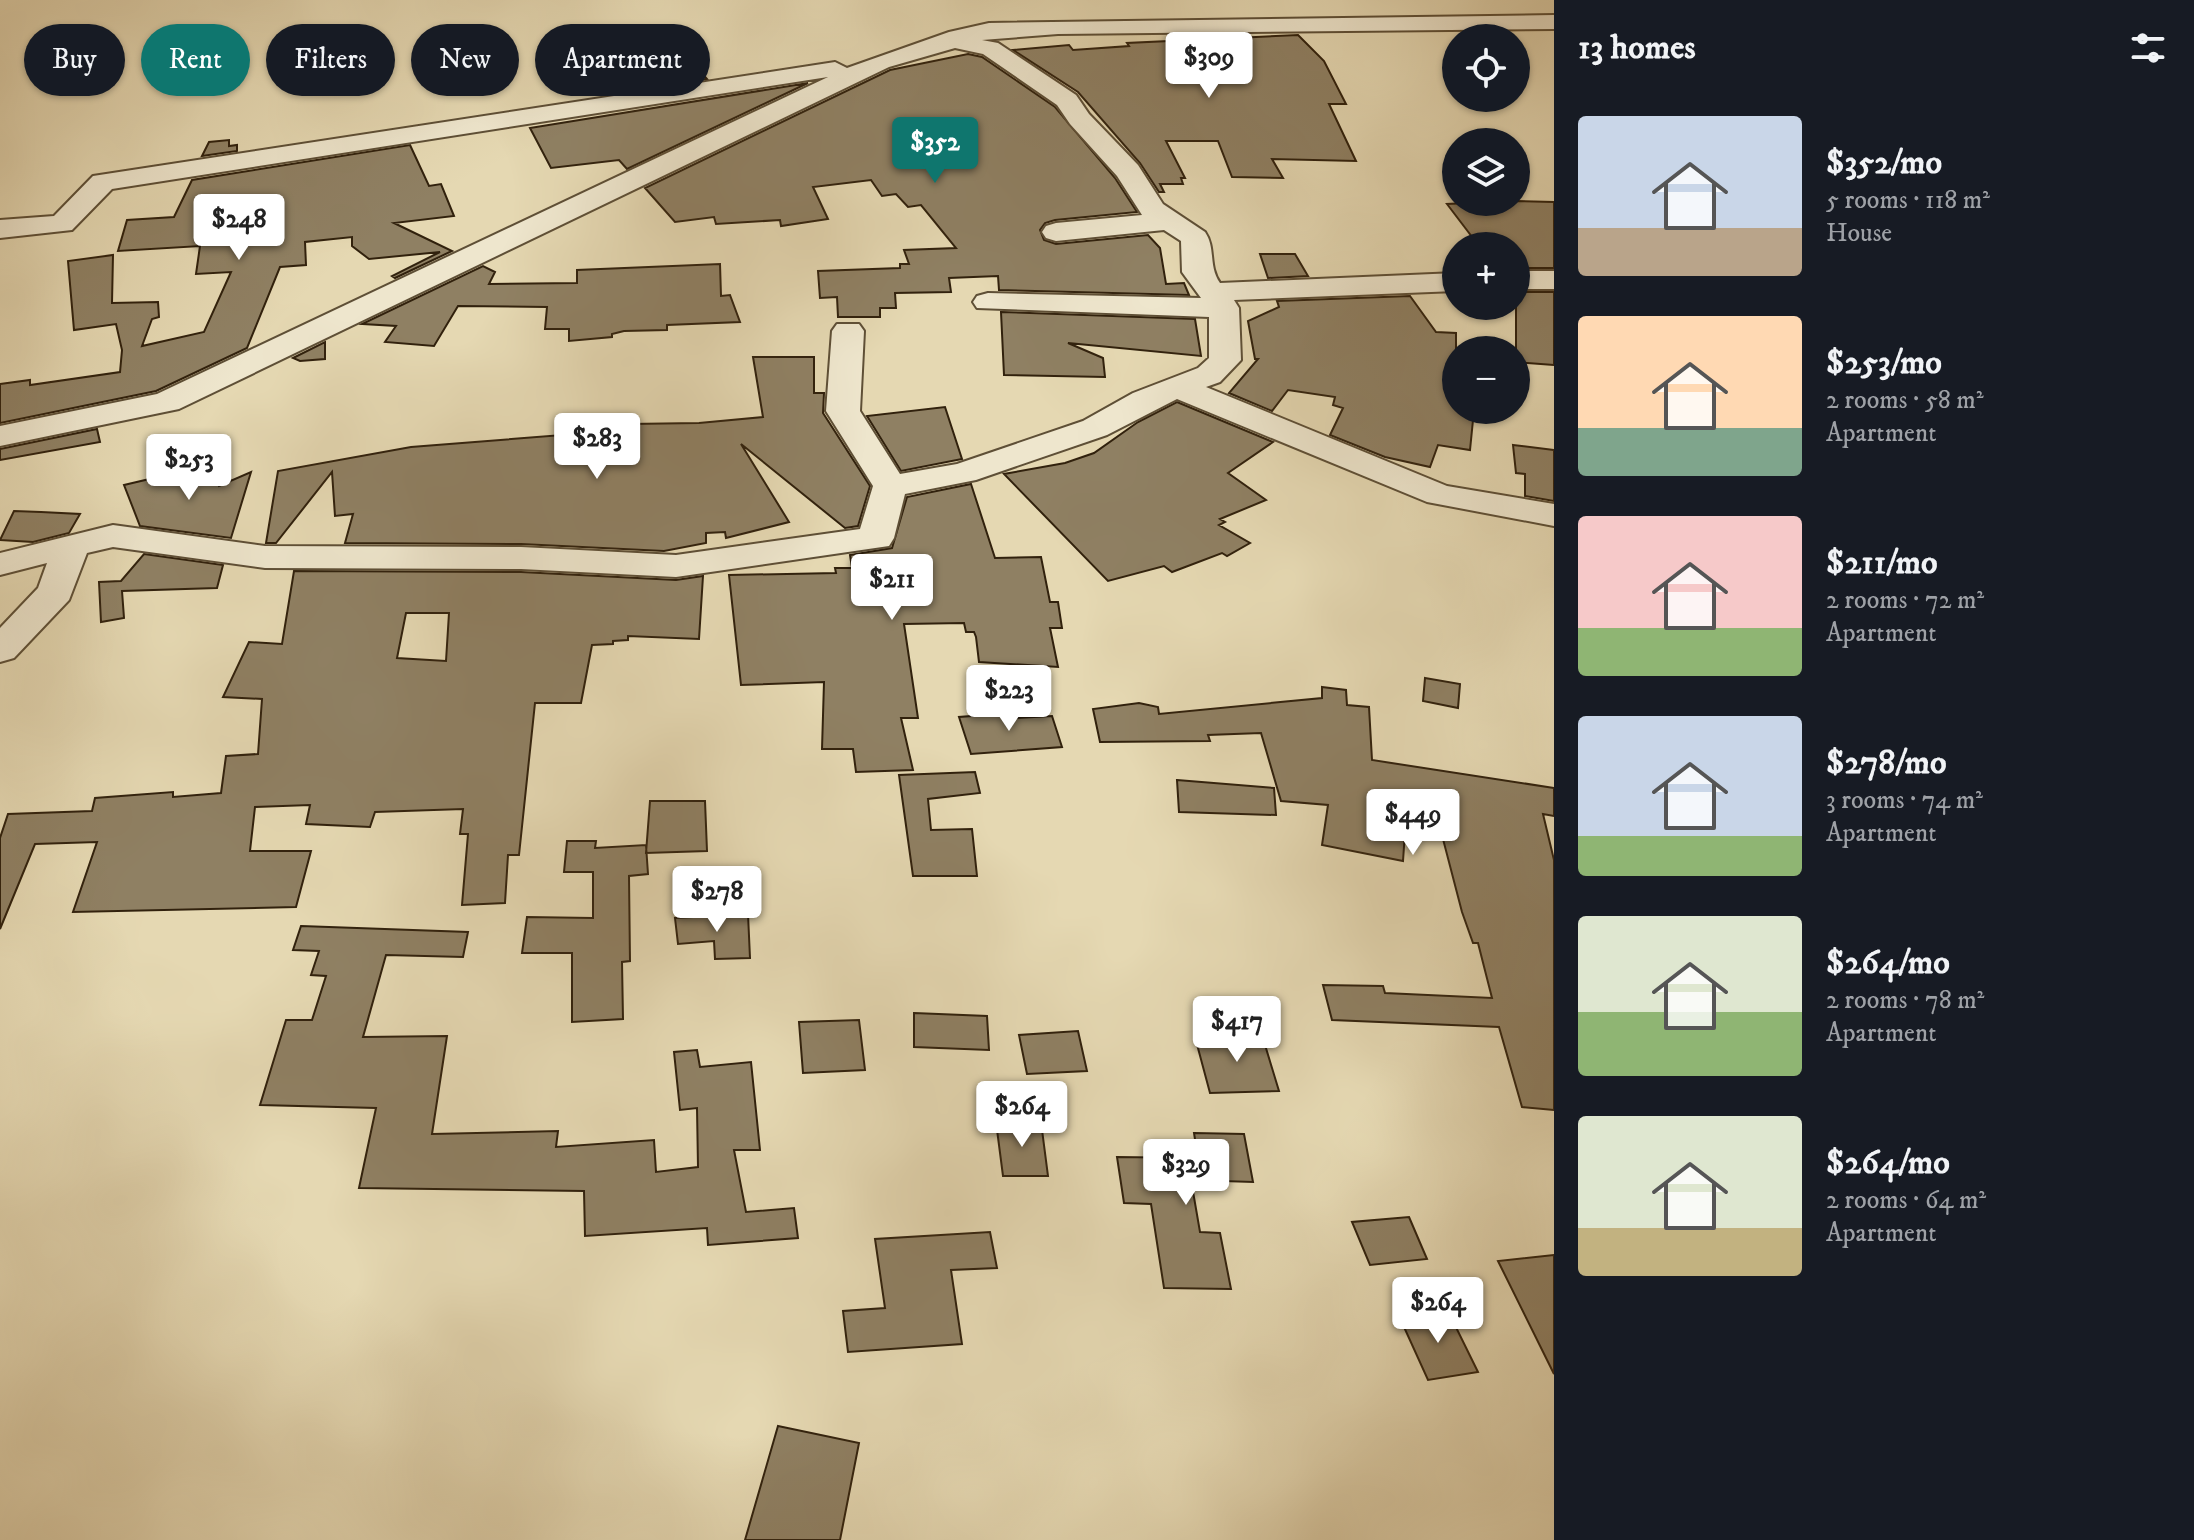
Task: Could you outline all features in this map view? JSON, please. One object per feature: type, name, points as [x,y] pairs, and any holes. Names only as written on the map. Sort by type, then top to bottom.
[{"type":"street","points":[[1224,0],[1235,23]]},
{"type":"street","points":[[1318,0],[1329,22]]},
{"type":"street","points":[[0,436],[167,402],[880,62],[957,37],[989,30],[1235,23],[1554,22]]},
{"type":"street","points":[[890,486],[964,473],[1095,428],[1145,400],[1209,375],[1225,360],[1219,300],[1197,272],[1195,238],[1153,210],[1128,171],[1079,119],[1067,100],[990,48],[965,44],[957,37]]},
{"type":"street","points":[[0,229],[62,224],[103,182],[880,62]]},
{"type":"street","points":[[1056,232],[1168,221]]},
{"type":"street","points":[[1530,280],[1554,280]]},
{"type":"street","points":[[988,302],[1219,300],[1442,283]]},
{"type":"street","points":[[0,564],[113,536],[265,557],[521,558],[676,566],[876,538],[890,486],[843,411],[848,331]]},
{"type":"street","points":[[1177,387],[1439,495],[1554,515]]},
{"type":"street","points":[[0,650],[56,592],[71,547]]},
{"type":"building","points":[[1298,35],[1324,61],[1346,104],[1329,104],[1356,161],[1272,159],[1283,178],[1232,177],[1218,141],[1166,141],[1185,178],[1181,178],[1183,184],[1160,184],[1164,192],[1159,192],[1140,163],[1078,92],[1013,50],[1069,45],[1073,50],[1129,46],[1127,43]]},
{"type":"building","points":[[968,54],[982,57],[1055,107],[1115,178],[1137,212],[1045,223],[1040,230],[1044,240],[1056,244],[1148,235],[1160,248],[1166,284],[1184,283],[1189,295],[999,290],[998,276],[949,278],[951,292],[895,293],[896,308],[880,308],[880,317],[838,317],[837,297],[820,298],[818,271],[900,268],[900,264],[909,264],[904,250],[956,248],[921,205],[908,207],[896,194],[882,196],[871,180],[813,187],[828,219],[781,226],[780,220],[716,224],[714,217],[675,222],[645,188],[890,70]]},
{"type":"building","points":[[808,83],[627,169],[619,160],[551,168],[530,128]]},
{"type":"building","points":[[229,140],[229,146],[237,145],[237,151],[202,156],[209,142]]},
{"type":"building","points":[[410,145],[429,186],[441,184],[454,216],[394,223],[452,251],[395,278],[392,276],[440,252],[369,259],[352,246],[352,237],[305,242],[306,265],[280,267],[247,348],[156,391],[0,423],[0,384],[30,380],[30,385],[120,372],[122,350],[116,324],[74,330],[68,261],[113,255],[112,303],[158,302],[159,317],[152,319],[142,346],[204,332],[231,272],[196,274],[200,246],[118,251],[127,220],[174,217],[192,180]]},
{"type":"building","points":[[1530,201],[1554,202],[1554,268],[1530,268],[1530,232],[1468,232],[1456,216],[1530,216]]},
{"type":"building","points":[[1260,254],[1295,254],[1308,276],[1268,278]]},
{"type":"building","points":[[720,264],[721,296],[730,295],[740,322],[667,325],[667,330],[624,331],[612,334],[612,337],[569,341],[569,329],[545,329],[547,307],[458,306],[434,346],[385,342],[396,326],[362,324],[483,266],[495,272],[489,284],[577,283],[577,270]]},
{"type":"building","points":[[1530,292],[1554,292],[1554,365],[1530,363],[1530,336],[1516,336],[1516,320],[1530,320]]},
{"type":"building","points":[[1410,296],[1436,332],[1456,333],[1456,336],[1442,336],[1442,424],[1473,424],[1470,450],[1438,445],[1430,467],[1385,457],[1330,435],[1343,408],[1333,405],[1335,397],[1288,390],[1272,411],[1229,393],[1258,359],[1255,359],[1248,321],[1279,307],[1277,301]]},
{"type":"building","points":[[1001,312],[1195,319],[1201,356],[1068,343],[1103,358],[1105,377],[1004,375]]},
{"type":"building","points":[[325,342],[325,359],[300,361],[293,358]]},
{"type":"building","points":[[753,357],[814,357],[814,393],[824,393],[823,413],[870,486],[858,526],[845,528],[741,444],[789,522],[726,538],[725,532],[706,533],[706,543],[664,551],[521,544],[345,543],[353,514],[335,516],[332,472],[276,543],[266,543],[278,471],[411,447],[562,435],[563,439],[577,438],[578,455],[628,451],[629,424],[699,423],[763,417]]},
{"type":"building","points":[[1177,402],[1273,442],[1228,473],[1266,500],[1220,519],[1225,522],[1219,525],[1250,543],[1227,556],[1222,553],[1172,572],[1164,566],[1108,581],[1004,474],[1065,463],[1094,453],[1138,422]]},
{"type":"building","points":[[945,407],[962,459],[901,471],[867,416]]},
{"type":"building","points":[[97,429],[100,442],[0,460],[0,449]]},
{"type":"building","points":[[1513,445],[1554,450],[1554,501],[1525,496],[1525,474],[1516,473]]},
{"type":"building","points":[[209,465],[219,486],[251,472],[231,538],[140,526],[124,485]]},
{"type":"building","points":[[971,484],[995,558],[1041,557],[1050,602],[1058,602],[1062,628],[1050,628],[1058,667],[979,662],[976,637],[974,632],[966,632],[964,623],[904,624],[918,718],[901,718],[913,770],[856,772],[853,749],[822,749],[824,682],[741,685],[729,575],[836,573],[835,568],[852,568],[850,555],[892,548],[907,497]]},
{"type":"building","points":[[14,511],[80,514],[69,533],[33,542],[0,540]]},
{"type":"building","points":[[144,554],[223,565],[217,588],[122,591],[124,618],[101,622],[99,582],[121,581]]},
{"type":"building","points":[[294,571],[521,572],[676,580],[703,576],[699,639],[628,636],[628,640],[613,641],[613,644],[592,645],[581,703],[535,703],[519,855],[508,855],[505,903],[462,905],[468,834],[460,834],[463,809],[375,812],[370,827],[306,824],[310,805],[255,807],[250,851],[311,851],[296,907],[73,912],[97,842],[35,844],[0,929],[0,838],[8,814],[92,811],[95,798],[173,792],[173,797],[221,793],[226,756],[258,754],[262,699],[223,697],[249,642],[282,644]],"holes":[[[406,613],[449,613],[446,661],[397,658]]]},
{"type":"building","points":[[1425,678],[1460,684],[1458,708],[1423,701]]},
{"type":"building","points":[[1322,687],[1346,690],[1347,705],[1369,707],[1372,760],[1554,788],[1554,816],[1543,814],[1554,860],[1554,1110],[1522,1107],[1499,1027],[1332,1020],[1323,985],[1383,986],[1385,993],[1492,998],[1478,943],[1473,943],[1462,912],[1443,839],[1405,832],[1403,861],[1322,845],[1328,805],[1281,801],[1261,733],[1208,735],[1210,741],[1100,742],[1093,709],[1139,703],[1158,707],[1159,714],[1322,698]]},
{"type":"building","points":[[1012,713],[1014,718],[1052,716],[1062,747],[971,754],[959,717]]},
{"type":"building","points":[[975,772],[980,793],[928,799],[931,830],[972,829],[977,876],[913,876],[899,775]]},
{"type":"building","points":[[1177,780],[1274,788],[1276,815],[1179,812]]},
{"type":"building","points":[[650,801],[705,801],[707,851],[646,853]]},
{"type":"building","points":[[567,841],[596,841],[595,848],[646,845],[648,874],[629,876],[630,961],[622,962],[623,1019],[572,1022],[572,953],[522,953],[527,917],[593,918],[593,872],[564,872]]},
{"type":"building","points":[[748,914],[750,958],[715,959],[714,941],[678,944],[675,918]]},
{"type":"building","points":[[301,926],[468,932],[463,957],[386,955],[363,1037],[447,1036],[432,1134],[558,1131],[556,1147],[654,1140],[656,1172],[698,1167],[697,1108],[680,1110],[674,1052],[697,1050],[700,1067],[751,1062],[760,1150],[734,1150],[746,1212],[794,1208],[798,1238],[708,1245],[707,1228],[585,1236],[584,1191],[359,1188],[376,1108],[260,1105],[286,1020],[312,1020],[326,976],[311,975],[319,951],[293,950]]},
{"type":"building","points":[[914,1013],[987,1016],[989,1050],[914,1047]]},
{"type":"building","points":[[859,1020],[865,1070],[803,1073],[799,1022]]},
{"type":"building","points":[[1078,1031],[1087,1071],[1027,1074],[1019,1035]]},
{"type":"building","points":[[1262,1035],[1279,1091],[1210,1093],[1195,1037]]},
{"type":"building","points":[[996,1122],[1041,1122],[1048,1176],[1003,1176]]},
{"type":"building","points":[[1194,1133],[1244,1134],[1253,1182],[1191,1180],[1200,1232],[1220,1233],[1231,1289],[1164,1288],[1151,1204],[1124,1203],[1117,1157],[1198,1158]]},
{"type":"building","points":[[1409,1217],[1427,1259],[1370,1265],[1352,1222]]},
{"type":"building","points":[[990,1232],[997,1268],[951,1270],[962,1344],[848,1352],[843,1311],[885,1308],[875,1239]]},
{"type":"building","points":[[1554,1255],[1554,1374],[1498,1261]]},
{"type":"building","points":[[1447,1309],[1478,1372],[1428,1380],[1399,1316]]},
{"type":"building","points":[[778,1426],[859,1443],[840,1540],[745,1540]]}]
